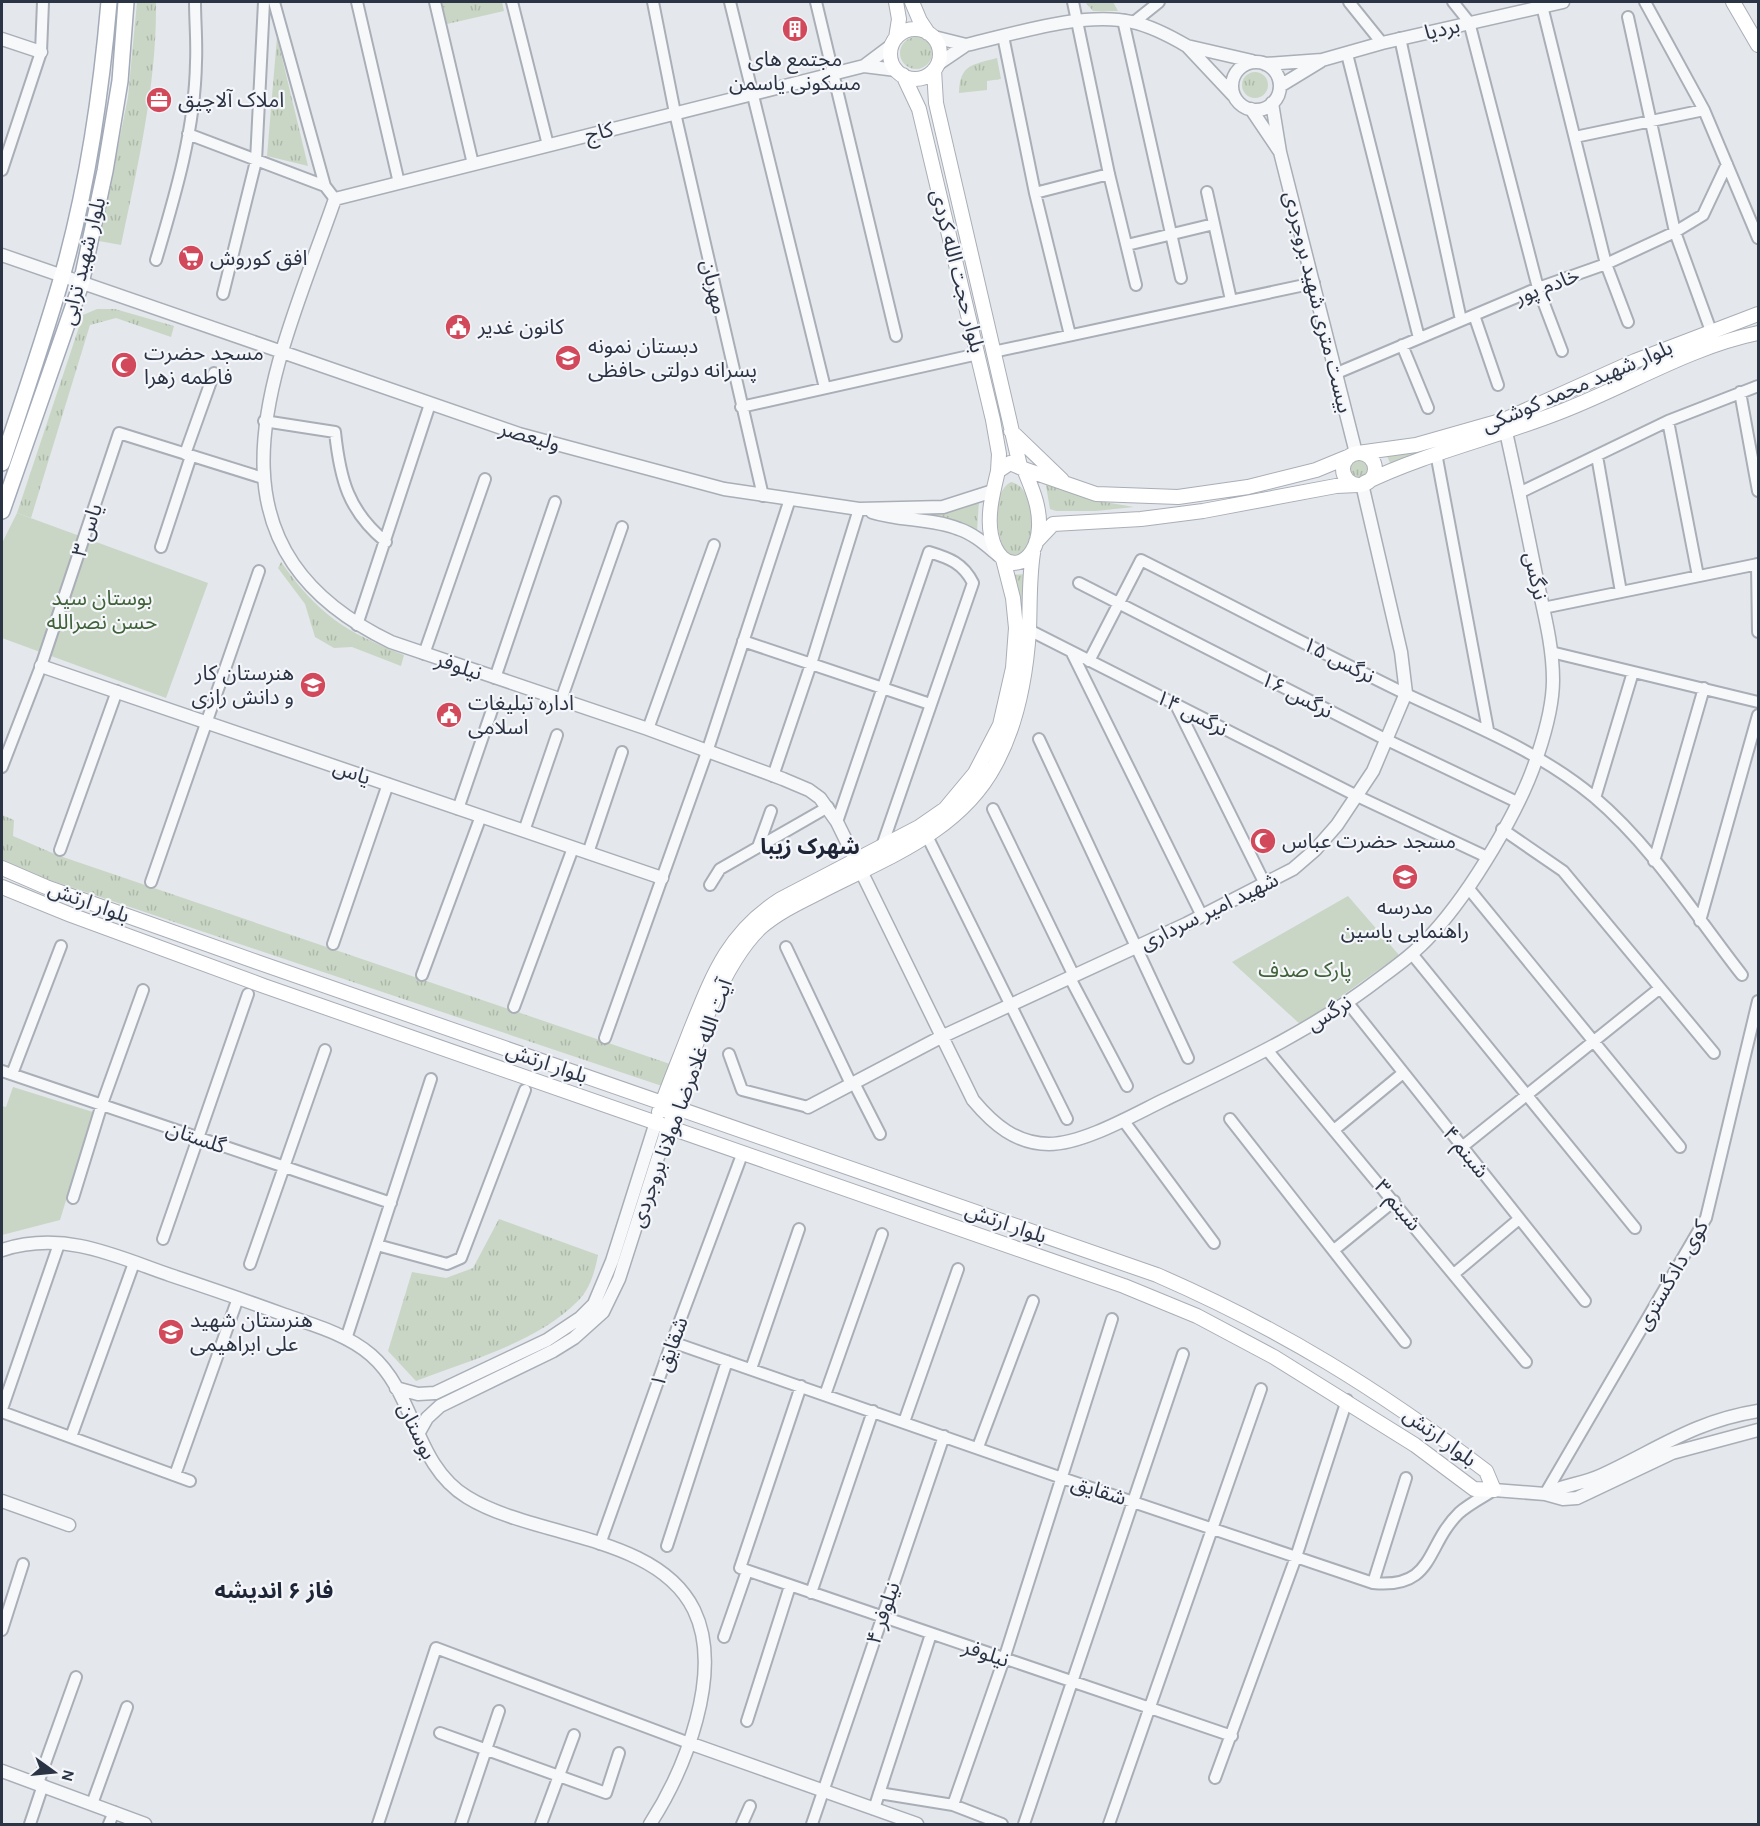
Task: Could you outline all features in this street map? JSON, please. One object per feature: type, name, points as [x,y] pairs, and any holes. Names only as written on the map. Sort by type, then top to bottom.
[{"type":"main road","name":"بلوار شهید ترابی","points":[[2,463],[62,278],[87,168],[101,79],[109,2]]},
{"type":"main road","name":"بلوار شهید ترابی","points":[[2,511],[81,284],[105,171],[120,81],[126,2]]},
{"type":"main road","points":[[896,2],[899,18],[891,59],[899,73],[923,78],[936,67],[940,50],[912,2]]},
{"type":"main road","points":[[1733,2],[1758,45]]},
{"type":"main road","points":[[894,42],[915,29],[931,35]]},
{"type":"main road","name":"بلوار حجت الله کردی","points":[[936,67],[936,103],[1011,431],[1022,467]]},
{"type":"main road","name":"بلوار حجت الله کردی","points":[[899,73],[919,109],[997,440],[998,471]]},
{"type":"main road","name":"بلوار شهید محمد کوشکی","points":[[1022,467],[1096,494],[1178,497],[1248,488],[1316,470],[1355,454],[1416,446],[1504,420],[1635,361],[1758,314]]},
{"type":"main road","name":"بلوار شهید محمد کوشکی","points":[[1034,548],[1053,524],[1141,519],[1182,514],[1361,484],[1436,453],[1506,432],[1568,409],[1705,348],[1758,333]]},
{"type":"main road","points":[[1011,431],[1064,482]]},
{"type":"main road","points":[[1355,454],[1368,456],[1374,468],[1372,477],[1361,484],[1349,481],[1343,473],[1344,463],[1355,454]]},
{"type":"main road","points":[[1010,463],[1022,467],[1037,501],[1039,528],[1034,548],[1021,562],[1011,563],[1001,557],[990,529],[993,491],[998,471],[1010,463]]},
{"type":"main road","name":"آیت الله غلامرضا مولانا بروجردی","points":[[857,866],[882,846],[919,827],[945,809],[965,787],[985,758],[1000,725],[1010,687],[1023,629],[1034,548]]},
{"type":"main road","name":"آیت الله غلامرضا مولانا بروجردی","points":[[662,1124],[722,983],[739,954],[760,929],[772,918],[825,883],[857,866],[927,836],[962,809],[994,767],[1014,718],[1022,686],[1023,629],[1001,557]]},
{"type":"main road","name":"بلوار ارتش","points":[[2,868],[46,887],[1117,1262],[1203,1295],[1290,1339],[1378,1392],[1486,1471],[1494,1490],[1474,1489],[1415,1445],[1274,1357],[1197,1316],[1124,1286],[662,1124],[249,987],[2,887]]},
{"type":"main road","points":[[249,987],[257,962]]},
{"type":"street","points":[[2,170],[41,52],[43,2]]},
{"type":"street","points":[[156,260],[179,181],[188,135],[196,63],[195,2]]},
{"type":"street","points":[[223,294],[256,161],[264,2]]},
{"type":"street","points":[[274,2],[325,186],[335,199],[282,351]]},
{"type":"street","points":[[357,2],[399,183]]},
{"type":"street","points":[[435,2],[473,164]]},
{"type":"street","points":[[512,2],[548,145]]},
{"type":"street","name":"مهربان","points":[[653,2],[675,113],[763,495]]},
{"type":"street","points":[[730,2],[825,388]]},
{"type":"street","points":[[816,2],[896,336]]},
{"type":"street","points":[[1073,2],[1109,174],[1136,285]]},
{"type":"street","points":[[1128,21],[1160,2]]},
{"type":"street","points":[[1348,2],[1382,43]]},
{"type":"street","points":[[1453,2],[1470,22],[1538,288],[1562,351]]},
{"type":"street","name":"بردیا","points":[[1322,60],[1400,38],[1558,2]]},
{"type":"street","points":[[1645,2],[1704,110],[1758,238]]},
{"type":"street","points":[[1542,6],[1606,264],[1628,322]]},
{"type":"street","points":[[1628,17],[1675,232],[1711,331]]},
{"type":"street","points":[[1128,21],[1181,278]]},
{"type":"street","points":[[936,67],[966,45],[1003,36],[1078,22],[1128,21],[1187,46],[1259,63],[1276,73],[1280,86]]},
{"type":"street","points":[[931,35],[966,45]]},
{"type":"street","points":[[1003,36],[1035,193],[1070,335]]},
{"type":"street","points":[[1400,38],[1461,320]]},
{"type":"street","points":[[2,39],[41,52]]},
{"type":"street","name":"کاج","points":[[864,66],[894,42]]},
{"type":"street","points":[[1187,46],[1237,101],[1251,109],[1265,108],[1272,104],[1280,86],[1322,60]]},
{"type":"street","points":[[1347,54],[1419,338]]},
{"type":"street","points":[[1233,94],[1234,76],[1242,66],[1322,60]]},
{"type":"street","name":"کاج","points":[[335,199],[864,66],[899,73]]},
{"type":"street","name":"بیست متری شهید بروجردی","points":[[1272,104],[1280,152],[1337,373],[1355,454]]},
{"type":"street","name":"بیست متری شهید بروجردی","points":[[1251,109],[1280,152]]},
{"type":"street","points":[[1575,137],[1704,110]]},
{"type":"street","points":[[188,135],[325,186]]},
{"type":"street","name":"خادم پور","points":[[1337,373],[1538,288],[1606,264],[1675,232],[1703,215],[1727,164]]},
{"type":"street","points":[[1035,193],[1109,174]]},
{"type":"street","points":[[1207,192],[1231,300]]},
{"type":"street","points":[[1127,245],[1214,224]]},
{"type":"street","name":"ولیعصر","points":[[2,255],[62,278],[531,437],[724,489],[859,508],[943,507],[993,491]]},
{"type":"street","points":[[993,352],[1314,283]]},
{"type":"street","points":[[1474,315],[1498,385]]},
{"type":"street","points":[[1402,345],[1428,408]]},
{"type":"street","name":"نیلوفر","points":[[282,351],[264,421],[263,478],[268,510],[282,546],[320,597],[357,625],[424,654],[648,729],[809,790],[828,807],[857,866]]},
{"type":"street","points":[[741,407],[978,354]]},
{"type":"street","points":[[161,547],[214,374]]},
{"type":"street","points":[[1519,493],[1668,421],[1758,386]]},
{"type":"street","points":[[1740,392],[1758,491]]},
{"type":"street","points":[[357,625],[430,404]]},
{"type":"street","points":[[264,421],[335,432],[345,486],[356,513],[386,542]]},
{"type":"street","points":[[1668,421],[1698,576]]},
{"type":"street","name":"نرگس","points":[[857,866],[973,1100],[986,1115],[1012,1136],[1053,1144],[1076,1139],[1123,1120],[1268,1051],[1348,1003],[1412,954],[1432,934],[1469,889],[1517,802],[1537,758],[1551,703],[1553,682],[1551,652],[1506,432]]},
{"type":"street","name":"یاس ۳","points":[[2,767],[41,666],[119,434],[263,478]]},
{"type":"street","points":[[1436,453],[1488,730]]},
{"type":"street","points":[[1597,456],[1621,592]]},
{"type":"street","points":[[424,654],[485,479]]},
{"type":"street","name":"شهید امیر سرداری","points":[[808,1107],[941,1037],[1202,916],[1293,869],[1315,850],[1357,796],[1387,741],[1406,693],[1401,652],[1361,484]]},
{"type":"street","points":[[605,1038],[707,752],[790,499]]},
{"type":"street","points":[[495,678],[555,502]]},
{"type":"street","points":[[773,776],[811,664],[859,508],[893,519],[937,523],[959,529],[975,537],[1001,557]]},
{"type":"street","points":[[561,700],[621,527]]},
{"type":"street","points":[[648,729],[714,545]]},
{"type":"street","points":[[837,822],[929,552],[957,562],[973,583],[882,846]]},
{"type":"street","name":"نرگس ۱۵","points":[[1118,605],[1141,560],[1406,693],[1488,730],[1537,758],[1595,798],[1654,861],[1742,975]]},
{"type":"street","points":[[1543,608],[1758,564],[1758,632]]},
{"type":"street","points":[[151,882],[258,571]]},
{"type":"street","name":"نرگس ۱۶","points":[[1079,583],[1387,741],[1517,802]]},
{"type":"street","points":[[1089,661],[1118,605]]},
{"type":"street","name":"نرگس ۱۴","points":[[1023,629],[1357,796],[1487,857]]},
{"type":"street","points":[[743,641],[930,704]]},
{"type":"street","points":[[1072,652],[1202,916]]},
{"type":"street","points":[[1551,652],[1758,702]]},
{"type":"street","name":"یاس","points":[[41,666],[662,878]]},
{"type":"street","points":[[1595,798],[1633,672]]},
{"type":"street","points":[[1654,861],[1704,688]]},
{"type":"street","points":[[60,850],[117,692]]},
{"type":"street","points":[[1176,705],[1265,884]]},
{"type":"street","points":[[458,808],[493,708]]},
{"type":"street","points":[[1700,921],[1758,715]]},
{"type":"street","points":[[524,831],[557,735]]},
{"type":"street","points":[[1039,739],[1188,1058]]},
{"type":"street","points":[[588,853],[622,752]]},
{"type":"street","points":[[333,944],[388,784]]},
{"type":"street","points":[[710,885],[720,869],[828,807]]},
{"type":"street","points":[[993,809],[1072,977],[1127,1086]]},
{"type":"street","points":[[758,847],[771,811]]},
{"type":"street","points":[[422,975],[481,816]]},
{"type":"street","points":[[1502,829],[1563,871],[1714,1053]]},
{"type":"street","points":[[927,836],[1067,1119]]},
{"type":"street","points":[[514,1007],[573,848]]},
{"type":"street","points":[[1469,889],[1680,1147]]},
{"type":"street","points":[[7,1072],[61,945]]},
{"type":"street","points":[[786,947],[880,1134]]},
{"type":"street","points":[[1412,954],[1635,1228]]},
{"type":"street","points":[[163,1239],[249,987]]},
{"type":"street","points":[[1462,1147],[1660,988]]},
{"type":"street","points":[[73,1198],[102,1104],[143,990]]},
{"type":"street","name":"کوی دادگستری","points":[[1545,1494],[1706,1218],[1758,1001]]},
{"type":"street","name":"شبنم ۴","points":[[1348,1003],[1585,1301]]},
{"type":"street","points":[[249,1264],[325,1050]]},
{"type":"street","name":"شبنم ۳","points":[[1268,1051],[1455,1273],[1526,1362]]},
{"type":"street","points":[[729,1054],[742,1090],[808,1107]]},
{"type":"street","name":"گلستان","points":[[7,1072],[391,1203]]},
{"type":"street","points":[[1334,1130],[1403,1073]]},
{"type":"street","points":[[346,1339],[431,1079]]},
{"type":"street","points":[[377,1245],[447,1264],[461,1258],[525,1090]]},
{"type":"street","points":[[1230,1119],[1405,1342]]},
{"type":"street","points":[[1123,1120],[1215,1243]]},
{"type":"street","name":"آیت الله غلامرضا مولانا بروجردی","points":[[396,1388],[418,1394],[458,1389],[553,1351],[574,1338],[603,1312],[619,1279],[662,1124]]},
{"type":"street","name":"شقایق ۱","points":[[600,1544],[740,1160]]},
{"type":"street","points":[[1334,1250],[1394,1201]]},
{"type":"street","points":[[1455,1273],[1519,1219]]},
{"type":"street","points":[[751,1369],[799,1229]]},
{"type":"street","points":[[825,1395],[882,1234]]},
{"type":"street","points":[[59,1244],[2,1411],[190,1481]]},
{"type":"street","name":"بوستان","points":[[2,1250],[21,1245],[81,1246],[238,1298],[346,1339],[372,1356],[396,1388],[439,1473],[450,1486],[479,1505],[538,1527],[600,1544],[650,1565],[676,1585],[693,1609],[704,1644],[704,1671],[700,1703],[689,1743],[672,1784],[650,1824]]},
{"type":"street","points":[[71,1437],[134,1263]]},
{"type":"street","points":[[904,1422],[958,1269]]},
{"type":"street","points":[[176,1475],[238,1298]]},
{"type":"street","points":[[978,1447],[1033,1301]]},
{"type":"street","points":[[953,1805],[1004,1659],[1112,1319]]},
{"type":"street","name":"شقایق","points":[[672,1342],[1062,1478],[1373,1583],[1395,1585],[1410,1580],[1426,1564],[1460,1513],[1494,1490]]},
{"type":"street","points":[[1024,1824],[1184,1354]]},
{"type":"street","points":[[666,1546],[727,1361]]},
{"type":"street","points":[[724,1637],[801,1386]]},
{"type":"street","name":"آیت الله غلامرضا مولانا بروجردی","points":[[418,1434],[427,1418],[458,1389]]},
{"type":"street","points":[[1109,1824],[1261,1389]]},
{"type":"street","points":[[1215,1778],[1296,1557],[1347,1401]]},
{"type":"street","points":[[811,1593],[873,1411]]},
{"type":"street","points":[[1545,1494],[1559,1487],[1604,1474],[1711,1421],[1758,1411]]},
{"type":"street","points":[[1494,1490],[1545,1494],[1563,1499],[1577,1498],[1672,1453],[1758,1430]]},
{"type":"street","name":"نیلوفر ۴","points":[[825,1791],[881,1617],[944,1436]]},
{"type":"street","points":[[1373,1583],[1406,1478]]},
{"type":"street","points":[[2,1501],[69,1525]]},
{"type":"street","points":[[2,1630],[7,1597],[23,1564]]},
{"type":"street","name":"نیلوفر","points":[[743,1570],[1232,1736]]},
{"type":"street","points":[[747,1721],[790,1586]]},
{"type":"street","points":[[874,1809],[931,1634]]},
{"type":"street","points":[[378,1824],[436,1648],[689,1743],[917,1824]]},
{"type":"street","points":[[30,1824],[76,1677]]},
{"type":"street","points":[[92,1804],[127,1707]]},
{"type":"street","points":[[461,1824],[499,1711]]},
{"type":"street","points":[[440,1733],[606,1793],[619,1753]]},
{"type":"street","points":[[541,1824],[574,1735]]},
{"type":"street","points":[[2,1771],[92,1804],[112,1818],[145,1824]]},
{"type":"street","points":[[813,1824],[825,1791]]},
{"type":"street","points":[[879,1793],[953,1805],[1002,1824]]},
{"type":"street","points":[[742,1824],[750,1806]]},
{"type":"green space","points":[[137,2],[156,2],[153,63],[145,124],[121,245],[99,241],[128,97]]},
{"type":"green space","points":[[442,2],[502,2],[504,11],[447,24]]},
{"type":"green space","points":[[1085,2],[1113,2],[1118,11],[1093,11]]},
{"type":"green space","points":[[277,37],[308,166],[267,156]]},
{"type":"green space","points":[[916,37],[927,42],[932,53],[927,64],[916,69],[905,64],[900,53],[905,42]]},
{"type":"green space","points":[[997,58],[1001,79],[987,81],[987,90],[959,93],[962,76],[969,67]]},
{"type":"green space","points":[[1255,72],[1264,76],[1268,85],[1264,94],[1255,98],[1246,94],[1242,85],[1246,76]]},
{"type":"green space","points":[[97,309],[115,309],[174,326],[171,337],[116,318],[90,325],[31,518],[17,513],[83,315]]},
{"type":"green space","points":[[1422,451],[1391,465],[1387,456]]},
{"type":"green space","points":[[1359,458],[1367,461],[1370,469],[1367,477],[1359,480],[1351,477],[1348,469],[1351,461]]},
{"type":"green space","points":[[1045,480],[1093,500],[1134,507],[1096,511],[1056,511],[1050,509]]},
{"type":"green space","points":[[1011,482],[1025,493],[1032,514],[1027,547],[1022,554],[1012,555],[1005,551],[1002,544],[997,514],[1000,495]]},
{"type":"green space","points":[[979,501],[977,531],[958,521],[902,511],[949,512]]},
{"type":"green space","name":"بوستان سید حسن نصرالله","points":[[17,513],[208,583],[166,698],[2,638],[2,543]]},
{"type":"green space","points":[[281,562],[294,580],[334,619],[365,638],[404,655],[401,666],[352,647],[334,648],[315,637],[305,604],[278,568]]},
{"type":"green space","points":[[1025,574],[1022,602],[1011,575]]},
{"type":"green space","points":[[2,815],[14,820],[13,836],[57,855],[670,1064],[662,1086],[29,873],[2,861]]},
{"type":"green space","name":"پارک صدف","points":[[1348,896],[1399,955],[1301,1025],[1232,962]]},
{"type":"green space","points":[[13,1087],[93,1112],[60,1220],[2,1235],[2,1106],[6,1107]]},
{"type":"green space","points":[[499,1219],[598,1255],[589,1285],[578,1301],[543,1328],[502,1349],[416,1381],[388,1351],[412,1272],[446,1278],[473,1268]]},
{"type":"place","name":"مجتمع های مسکونی یاسمن","points":[[795,29]]},
{"type":"place","name":"املاک آلاچیق","points":[[159,100]]},
{"type":"place","name":"افق کوروش","points":[[191,258]]},
{"type":"place","name":"کانون غدیر","points":[[458,327]]},
{"type":"place","name":"دبستان نمونه پسرانه دولتی حافظی","points":[[568,358]]},
{"type":"place","name":"مسجد حضرت فاطمه زهرا","points":[[124,365]]},
{"type":"place","name":"هنرستان کار و دانش رازی","points":[[313,685]]},
{"type":"place","name":"اداره تبلیغات اسلامی","points":[[449,715]]},
{"type":"place","name":"مسجد حضرت عباس","points":[[1263,841]]},
{"type":"place","name":"مدرسه راهنمایی یاسین","points":[[1405,877]]},
{"type":"place","name":"هنرستان شهید علی ابراهیمی","points":[[171,1332]]},
{"type":"district","name":"شهرک زیبا","points":[[810,846]]},
{"type":"district","name":"فاز ۶ اندیشه","points":[[274,1590]]}]
